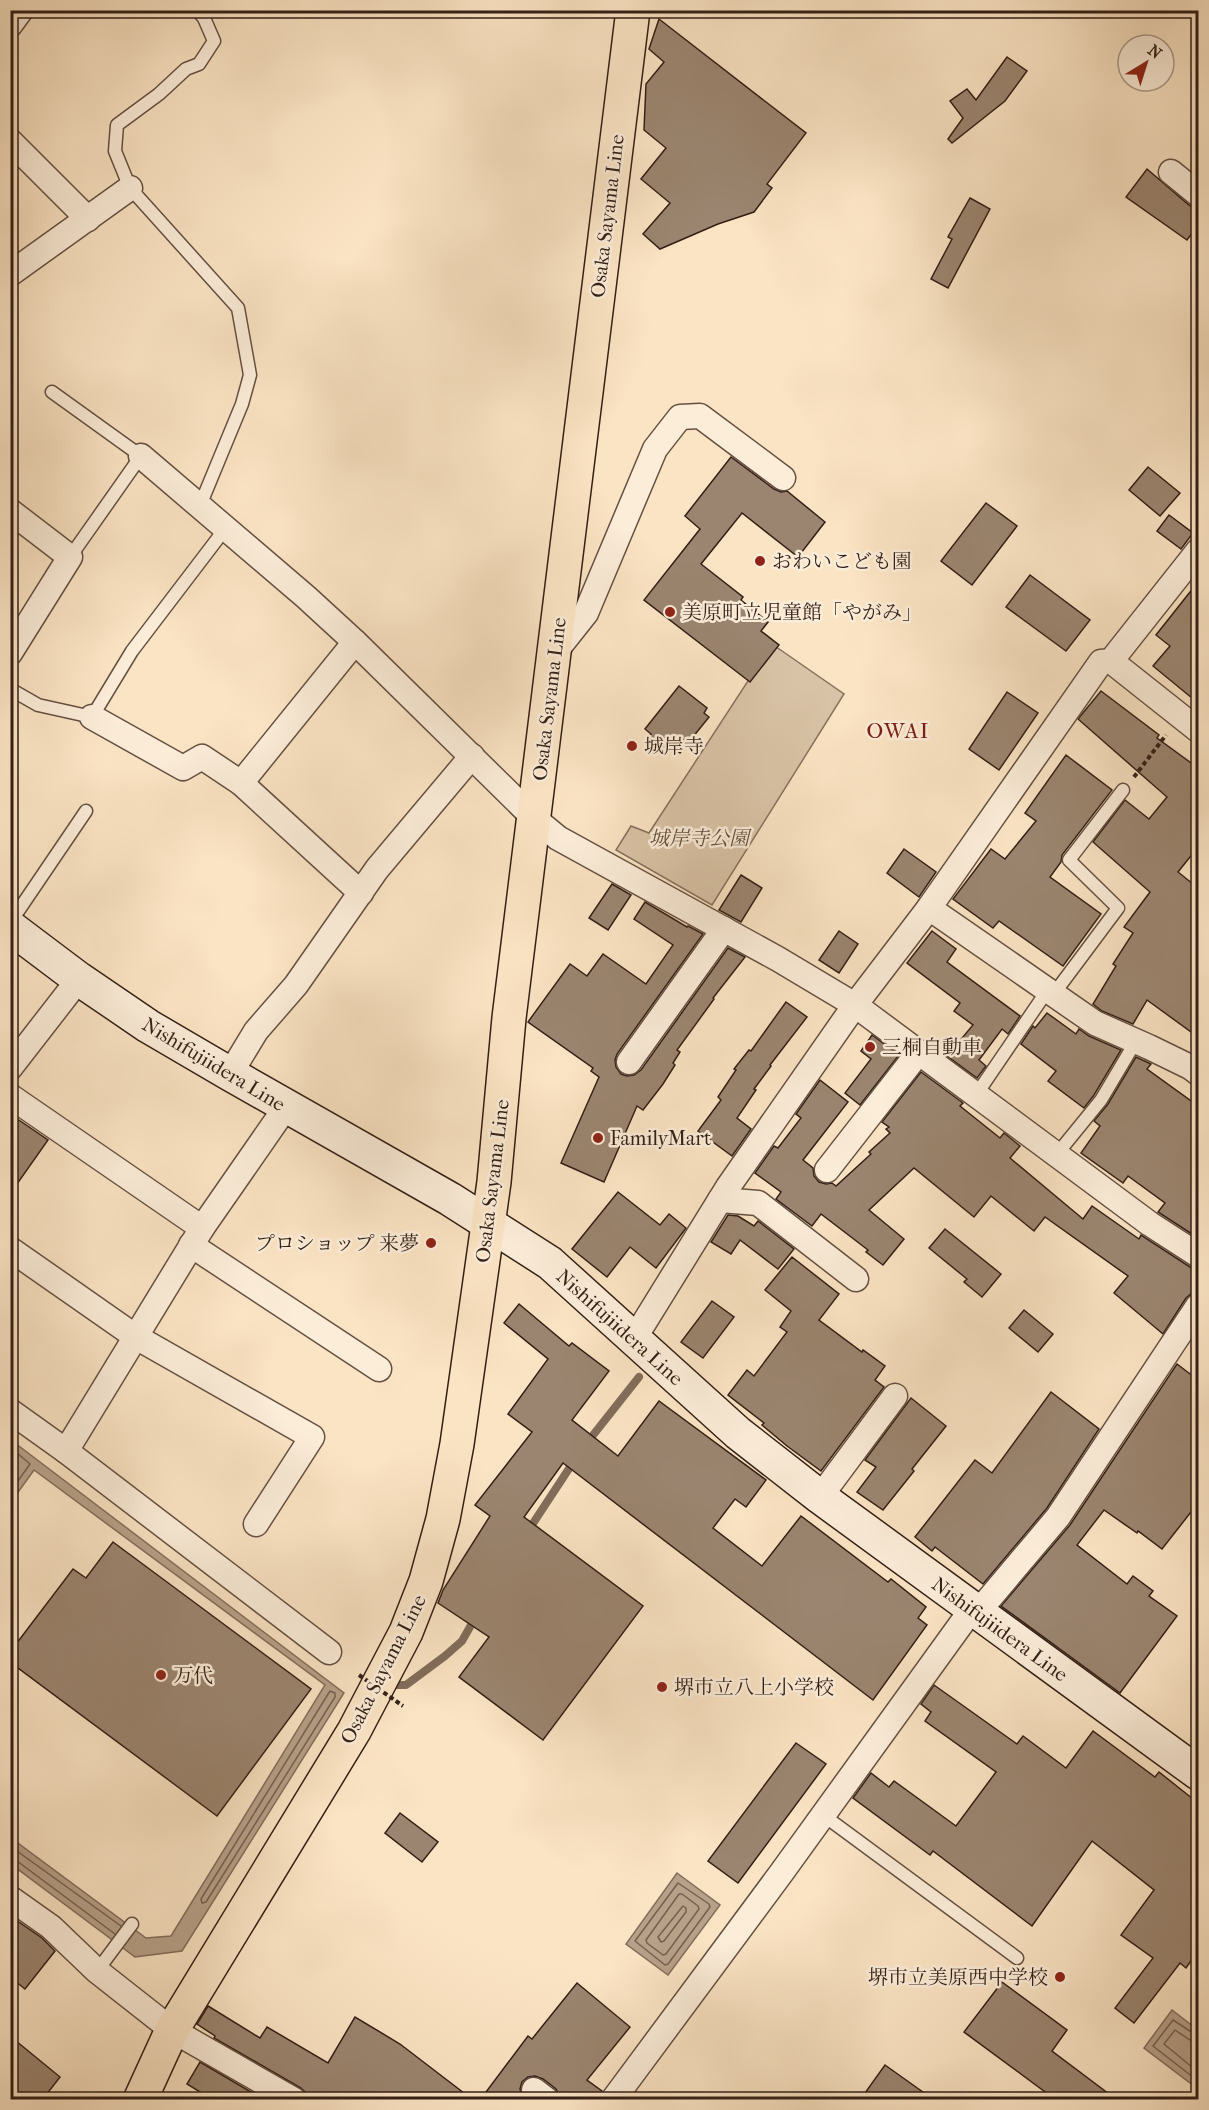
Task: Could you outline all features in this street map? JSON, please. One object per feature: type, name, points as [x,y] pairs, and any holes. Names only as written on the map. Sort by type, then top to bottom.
[{"type":"main road","name":"Osaka Sayama Line","points":[[140,2100],[172,2030],[354,1731],[406,1632],[426,1581],[443,1519],[457,1444],[494,1182],[509,1018],[633,10]]},
{"type":"main road","name":"Nishifujiidera Line","points":[[10,925],[79,979],[148,1026],[488,1222],[550,1263],[738,1433],[820,1497],[1198,1773]]},
{"type":"street","points":[[10,25],[21,10]]},
{"type":"street","points":[[13,146],[88,219]]},
{"type":"street","points":[[1171,172],[1198,194]]},
{"type":"street","points":[[10,274],[130,188]]},
{"type":"street","points":[[555,652],[586,613],[655,448],[680,417],[700,416],[783,478]]},
{"type":"street","points":[[141,456],[306,597],[535,819],[558,838],[724,929],[855,1005],[1150,1224],[1198,1256]]},
{"type":"street","points":[[10,511],[70,557],[10,653]]},
{"type":"street","points":[[634,1339],[720,1200],[855,1005],[929,908],[1101,662],[1111,661],[1191,576],[1198,551]]},
{"type":"street","points":[[241,783],[355,642]]},
{"type":"street","points":[[1111,661],[1190,722]]},
{"type":"street","points":[[92,717],[183,768],[202,757],[241,783],[361,893]]},
{"type":"street","points":[[230,1074],[256,1031],[296,985],[377,869],[472,756]]},
{"type":"street","points":[[929,908],[1095,1023],[1190,1066],[1198,1073]]},
{"type":"street","points":[[629,1062],[724,929]]},
{"type":"street","points":[[10,1068],[79,979]]},
{"type":"street","points":[[827,1170],[919,1052]]},
{"type":"street","points":[[10,1096],[379,1369]]},
{"type":"street","points":[[66,1451],[197,1236],[286,1107]]},
{"type":"street","points":[[720,1200],[758,1203],[856,1279]]},
{"type":"street","points":[[10,1249],[136,1337],[312,1437],[256,1524]]},
{"type":"street","points":[[613,2100],[975,1610],[1058,1517],[1198,1306]]},
{"type":"street","points":[[820,1497],[895,1396]]},
{"type":"street","points":[[10,1411],[66,1451],[329,1652]]},
{"type":"street","points":[[10,1898],[102,1965],[172,2030],[294,2100]]},
{"type":"lane","points":[[197,10],[204,18],[214,41],[199,64],[186,69],[159,94],[117,125],[115,151],[130,188],[238,308],[250,375],[242,404],[199,507]]},
{"type":"lane","points":[[52,392],[141,456],[70,557]]},
{"type":"lane","points":[[10,690],[38,705],[92,717],[132,651],[225,529]]},
{"type":"lane","points":[[976,1095],[1050,993],[1118,908],[1070,860],[1123,790]]},
{"type":"lane","points":[[10,925],[86,811]]},
{"type":"lane","points":[[1057,1154],[1101,1100],[1136,1041]]},
{"type":"lane","points":[[824,1815],[1017,1958]]},
{"type":"lane","points":[[102,1965],[132,1924]]},
{"type":"path","points":[[1123,790],[1190,722]]},
{"type":"path","points":[[360,1675],[403,1706]]},
{"type":"green space","name":"城岸寺公園","points":[[772,644],[844,694],[712,905],[616,850],[631,826],[649,833]]},
{"type":"water","points":[[11,1440],[344,1693],[182,1951],[135,1957],[11,1864],[11,1838],[146,1938],[171,1936],[325,1685],[34,1470],[11,1502]]},
{"type":"water","points":[[677,1873],[720,1905],[668,1975],[626,1944]]},
{"type":"water","points":[[1172,2010],[1198,2030],[1198,2089],[1144,2048]]},
{"type":"building","points":[[659,19],[806,133],[767,184],[772,188],[754,212],[718,224],[660,249],[643,234],[670,203],[641,179],[666,148],[644,130],[646,84],[664,62],[649,49]]},
{"type":"building","points":[[1007,57],[1027,71],[1005,101],[952,143],[948,139],[963,118],[950,101],[967,89],[976,100]]},
{"type":"building","points":[[1147,169],[1189,205],[1198,209],[1198,225],[1187,240],[1126,197]]},
{"type":"building","points":[[970,198],[990,209],[948,288],[931,279],[952,239],[948,237]]},
{"type":"building","points":[[731,457],[774,489],[781,492],[787,491],[825,522],[798,557],[742,513],[701,564],[743,597],[741,600],[768,622],[761,631],[779,645],[750,682],[644,600],[700,529],[685,516]]},
{"type":"building","points":[[1148,467],[1180,493],[1160,516],[1129,490]]},
{"type":"building","points":[[986,503],[1017,526],[972,585],[941,561]]},
{"type":"building","points":[[1169,515],[1193,533],[1181,549],[1157,531]]},
{"type":"building","points":[[1030,575],[1090,620],[1066,651],[1006,607]]},
{"type":"building","points":[[1198,582],[1198,703],[1153,666],[1170,646],[1156,635]]},
{"type":"building","points":[[679,686],[707,708],[704,713],[709,717],[680,753],[671,746],[665,754],[647,739],[651,734],[645,729]]},
{"type":"building","points":[[1101,691],[1159,735],[1157,738],[1198,768],[1198,847],[1178,872],[1198,888],[1198,1037],[1147,1000],[1133,1024],[1102,1011],[1093,1004],[1116,966],[1113,964],[1133,933],[1124,927],[1150,892],[1093,842],[1125,800],[1149,819],[1167,797],[1078,719]]},
{"type":"building","points":[[1007,692],[1038,713],[999,770],[969,749]]},
{"type":"building","points":[[1066,755],[1112,790],[1062,855],[1061,862],[1050,877],[1101,914],[1063,966],[999,921],[993,928],[953,899],[991,849],[1005,859],[1036,821],[1025,813]]},
{"type":"building","points":[[904,849],[936,872],[919,897],[887,873]]},
{"type":"building","points":[[741,875],[762,888],[741,922],[719,910]]},
{"type":"building","points":[[612,884],[631,895],[608,930],[589,918]]},
{"type":"building","points":[[645,902],[703,934],[617,1054],[616,1067],[621,1074],[634,1075],[641,1070],[728,948],[745,957],[677,1050],[680,1052],[673,1063],[675,1065],[663,1084],[643,1110],[637,1106],[604,1182],[561,1163],[599,1077],[591,1071],[593,1068],[528,1022],[570,964],[587,976],[603,954],[646,984],[673,945],[634,919]]},
{"type":"building","points":[[839,931],[858,944],[839,973],[819,960]]},
{"type":"building","points":[[932,931],[956,949],[947,962],[1020,1016],[1008,1034],[1002,1029],[979,1060],[986,1066],[977,1078],[947,1056],[973,1025],[954,1011],[960,1003],[907,963]]},
{"type":"building","points":[[786,1002],[807,1017],[770,1065],[737,1118],[751,1129],[732,1156],[698,1131],[721,1100],[718,1097],[736,1070],[734,1069],[749,1050],[751,1051]]},
{"type":"building","points":[[1047,1013],[1076,1034],[1079,1029],[1121,1050],[1084,1108],[1048,1081],[1056,1071],[1021,1044],[1033,1026],[1035,1028]]},
{"type":"building","points":[[872,1035],[899,1055],[860,1105],[845,1093],[871,1059],[861,1051]]},
{"type":"building","points":[[1136,1057],[1151,1064],[1147,1069],[1198,1106],[1198,1238],[1158,1212],[1165,1203],[1128,1176],[1123,1183],[1081,1153],[1100,1126],[1094,1121],[1108,1104]]},
{"type":"building","points":[[921,1072],[963,1103],[960,1106],[1000,1138],[1004,1133],[1020,1146],[1010,1158],[1083,1219],[1092,1206],[1139,1239],[1141,1235],[1190,1267],[1198,1269],[1198,1292],[1186,1298],[1163,1334],[1114,1293],[1128,1276],[1045,1217],[1034,1231],[991,1196],[974,1217],[914,1168],[869,1210],[904,1239],[883,1265],[866,1252],[868,1250],[821,1214],[812,1226],[776,1199],[781,1192],[755,1173],[774,1146],[778,1148],[801,1118],[796,1114],[820,1080],[848,1102],[803,1160],[813,1168],[814,1176],[819,1182],[832,1183],[836,1186],[890,1133],[886,1129],[889,1127],[882,1122]]},
{"type":"building","points":[[10,1114],[48,1140],[10,1194]]},
{"type":"building","points":[[618,1192],[660,1225],[669,1214],[686,1228],[656,1268],[630,1247],[607,1277],[572,1249]]},
{"type":"building","points":[[728,1215],[738,1216],[754,1226],[758,1221],[794,1249],[778,1269],[740,1240],[731,1254],[711,1242]]},
{"type":"building","points":[[945,1229],[1001,1274],[982,1297],[964,1282],[967,1279],[929,1248]]},
{"type":"building","points":[[792,1257],[839,1294],[819,1320],[885,1366],[875,1380],[884,1387],[821,1471],[787,1446],[762,1425],[764,1423],[728,1395],[747,1370],[754,1376],[787,1332],[780,1327],[791,1311],[765,1290]]},
{"type":"building","points":[[712,1301],[734,1317],[703,1358],[681,1342]]},
{"type":"building","points":[[519,1304],[569,1346],[572,1343],[609,1371],[572,1420],[618,1456],[659,1401],[766,1480],[746,1507],[735,1499],[713,1528],[762,1566],[801,1516],[888,1582],[891,1579],[926,1607],[918,1618],[927,1625],[873,1700],[563,1463],[524,1517],[643,1606],[543,1740],[459,1677],[489,1637],[438,1603],[443,1590],[490,1516],[475,1505],[532,1432],[508,1414],[548,1359],[504,1323]]},
{"type":"building","points":[[1024,1310],[1053,1334],[1038,1352],[1009,1328]]},
{"type":"building","points":[[1177,1364],[1198,1380],[1198,1503],[1162,1549],[1104,1510],[1077,1545],[1127,1584],[1133,1576],[1153,1591],[1149,1596],[1177,1616],[1120,1693],[1001,1606],[1070,1525]]},
{"type":"building","points":[[1051,1392],[1099,1429],[1047,1508],[983,1584],[935,1547],[932,1551],[915,1537],[975,1460],[992,1473]]},
{"type":"building","points":[[911,1398],[946,1426],[883,1510],[857,1492],[876,1467],[865,1460]]},
{"type":"building","name":"万代","points":[[113,1542],[311,1689],[217,1816],[10,1662],[10,1652],[73,1569],[86,1578]]},
{"type":"building","points":[[934,1685],[1017,1744],[1023,1736],[1066,1768],[1093,1731],[1155,1777],[1159,1772],[1198,1803],[1198,1951],[1186,1968],[1180,1963],[1134,2023],[1115,2008],[1153,1958],[1121,1935],[1154,1890],[1092,1841],[1032,1926],[933,1851],[930,1855],[853,1798],[871,1773],[889,1787],[894,1781],[956,1826],[996,1772],[925,1721],[931,1712],[921,1704]]},
{"type":"building","points":[[796,1743],[826,1764],[738,1883],[708,1861]]},
{"type":"building","points":[[400,1813],[438,1842],[422,1862],[385,1833]]},
{"type":"building","points":[[10,1916],[42,1938],[55,1951],[25,1989],[10,1977]]},
{"type":"building","points":[[1002,1982],[1067,2030],[1052,2051],[1117,2100],[1056,2100],[964,2032]]},
{"type":"building","points":[[577,1983],[630,2027],[587,2080],[602,2091],[599,2100],[561,2100],[556,2089],[535,2076],[528,2077],[522,2082],[520,2089],[524,2100],[480,2100],[528,2036],[532,2039]]},
{"type":"building","points":[[208,2006],[260,2038],[267,2027],[328,2063],[355,2017],[400,2044],[473,2100],[316,2100],[301,2088],[214,2038],[215,2036],[197,2024]]},
{"type":"building","points":[[10,2036],[60,2077],[42,2100],[10,2100]]},
{"type":"building","points":[[200,2062],[251,2092],[247,2100],[213,2100],[187,2084]]},
{"type":"building","points":[[885,2065],[934,2100],[860,2100]]},
{"type":"waterway","points":[[586,1444],[639,1377]]},
{"type":"waterway","points":[[528,1531],[574,1461]]},
{"type":"waterway","points":[[397,1685],[406,1685],[445,1656],[462,1641],[475,1618]]},
{"type":"place","name":"おわいこども園","points":[[760,561]]},
{"type":"place","name":"美原町立児童館「やがみ」","points":[[670,612]]},
{"type":"place","name":"城岸寺","points":[[632,746]]},
{"type":"place","name":"三桐自動車","points":[[870,1047]]},
{"type":"place","name":"FamilyMart","points":[[598,1138]]},
{"type":"place","name":"プロショップ 来夢","points":[[431,1243]]},
{"type":"place","name":"万代","points":[[161,1675]]},
{"type":"place","name":"堺市立八上小学校","points":[[662,1687]]},
{"type":"place","name":"堺市立美原西中学校","points":[[1060,1977]]},
{"type":"district","name":"OWAI","points":[[898,731]]}]
